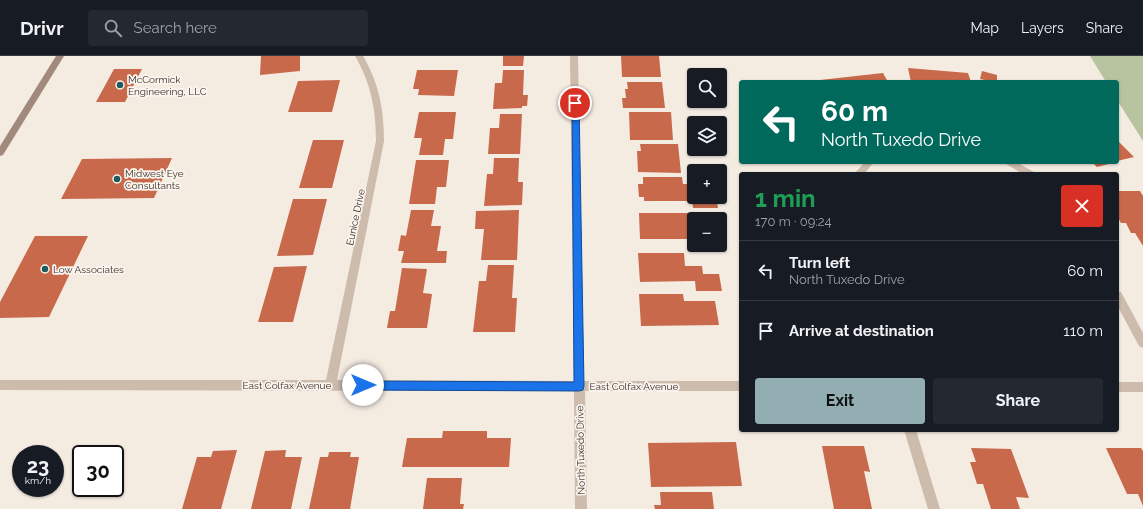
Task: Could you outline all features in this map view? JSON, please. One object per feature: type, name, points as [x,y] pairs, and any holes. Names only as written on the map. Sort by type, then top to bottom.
[{"type":"main road","points":[[0,153],[60,56]]},
{"type":"street","name":"Eunice Drive","points":[[331,385],[380,141],[381,120],[378,96],[368,70],[359,56]]},
{"type":"street","name":"North Tuxedo Drive","points":[[574,56],[581,509]]},
{"type":"street","points":[[860,172],[868,164]]},
{"type":"street","points":[[1013,164],[1027,172]]},
{"type":"street","points":[[1119,298],[1143,343]]},
{"type":"street","name":"East Colfax Avenue","points":[[0,385],[739,386]]},
{"type":"street","points":[[1119,387],[1143,387]]},
{"type":"street","points":[[911,432],[934,509]]},
{"type":"green space","points":[[1090,56],[1143,56],[1143,141],[1119,103],[1119,80],[1105,80]]},
{"type":"building","points":[[261,56],[300,56],[300,71],[260,75]]},
{"type":"building","points":[[503,56],[524,56],[523,66],[503,66]]},
{"type":"building","points":[[621,56],[659,56],[661,77],[622,77]]},
{"type":"building","points":[[908,68],[968,73],[970,80],[911,80]]},
{"type":"building","name":"McCormick Engineering, LLC","points":[[114,69],[142,69],[125,102],[96,102]]},
{"type":"building","points":[[417,70],[458,70],[454,96],[418,95],[419,89],[413,89]]},
{"type":"building","points":[[503,70],[524,70],[523,95],[528,95],[527,106],[522,106],[522,108],[493,109],[495,83],[502,83]]},
{"type":"building","points":[[982,71],[997,75],[997,80],[980,79]]},
{"type":"building","points":[[883,73],[887,80],[820,80]]},
{"type":"building","points":[[340,80],[332,112],[288,112],[298,81]]},
{"type":"building","points":[[627,82],[662,82],[665,108],[623,108],[622,98],[626,98],[625,89],[628,89]]},
{"type":"building","points":[[419,112],[456,112],[453,139],[445,139],[443,155],[419,155],[422,138],[414,138]]},
{"type":"building","points":[[629,112],[671,112],[673,140],[630,140]]},
{"type":"building","points":[[500,114],[522,114],[520,154],[488,154],[490,128],[499,128]]},
{"type":"building","points":[[313,140],[344,140],[332,188],[299,188]]},
{"type":"building","points":[[1119,142],[1134,157],[1119,161]]},
{"type":"building","points":[[640,144],[678,144],[681,173],[638,172],[637,151],[641,151]]},
{"type":"building","name":"Midwest Eye Consultants","points":[[172,158],[154,198],[61,199],[82,159]]},
{"type":"building","points":[[494,158],[519,158],[518,182],[523,182],[522,205],[484,206],[487,174],[493,174]]},
{"type":"building","points":[[416,160],[449,160],[446,187],[437,187],[435,204],[409,204]]},
{"type":"building","points":[[1094,164],[1109,164],[1097,167]]},
{"type":"building","points":[[643,177],[682,177],[683,184],[687,184],[687,201],[644,201],[644,197],[639,197],[638,184],[643,184]]},
{"type":"building","points":[[1119,191],[1140,191],[1143,196],[1143,246],[1135,233],[1131,233],[1126,223],[1121,223],[1119,220]]},
{"type":"building","points":[[293,199],[327,199],[313,255],[277,256]]},
{"type":"building","points":[[692,204],[717,204],[718,208],[693,208]]},
{"type":"building","points":[[411,210],[434,210],[431,226],[441,226],[437,251],[447,251],[446,263],[401,263],[404,251],[398,251],[401,235],[406,236]]},
{"type":"building","points":[[519,210],[517,260],[481,260],[484,229],[475,229],[476,211]]},
{"type":"building","points":[[639,213],[687,213],[687,239],[640,239]]},
{"type":"building","name":"Low Associates","points":[[35,236],[88,236],[49,317],[0,318],[0,302]]},
{"type":"building","points":[[638,253],[684,253],[685,266],[702,266],[703,274],[719,274],[722,291],[696,291],[695,281],[640,282]]},
{"type":"building","points":[[488,265],[514,265],[512,298],[517,298],[515,332],[473,332],[479,281],[486,281]]},
{"type":"building","points":[[307,266],[293,322],[258,322],[274,267]]},
{"type":"building","points":[[402,268],[427,269],[423,293],[432,294],[427,328],[387,328],[390,311],[395,311]]},
{"type":"building","points":[[639,294],[683,294],[684,301],[715,301],[719,325],[641,326]]},
{"type":"building","points":[[443,431],[487,431],[487,438],[511,438],[509,467],[402,467],[407,438],[442,438]]},
{"type":"building","points":[[736,442],[742,486],[651,487],[648,443]]},
{"type":"building","points":[[822,446],[864,446],[870,472],[864,471],[872,509],[834,509]]},
{"type":"building","points":[[971,448],[1011,449],[1029,498],[1016,497],[1020,509],[991,509],[983,484],[977,484],[970,462],[976,462]]},
{"type":"building","points":[[1106,448],[1141,448],[1143,451],[1143,506],[1138,494],[1127,494]]},
{"type":"building","points":[[237,450],[221,509],[182,509],[197,457],[211,457],[213,451]]},
{"type":"building","points":[[286,450],[285,457],[302,457],[291,509],[251,509],[265,451]]},
{"type":"building","points":[[329,452],[351,452],[350,457],[359,457],[350,509],[309,509],[320,457],[328,457]]},
{"type":"building","points":[[427,478],[462,478],[460,504],[464,504],[463,509],[423,509]]},
{"type":"building","points":[[660,492],[712,492],[714,509],[655,509],[654,505],[661,505]]},
{"type":"place","name":"McCormick Engineering, LLC","points":[[120,85]]},
{"type":"place","name":"Midwest Eye Consultants","points":[[117,179]]},
{"type":"place","name":"Low Associates","points":[[45,269]]},
{"type":"route","points":[[363,385],[579,386],[575,103]]}]
